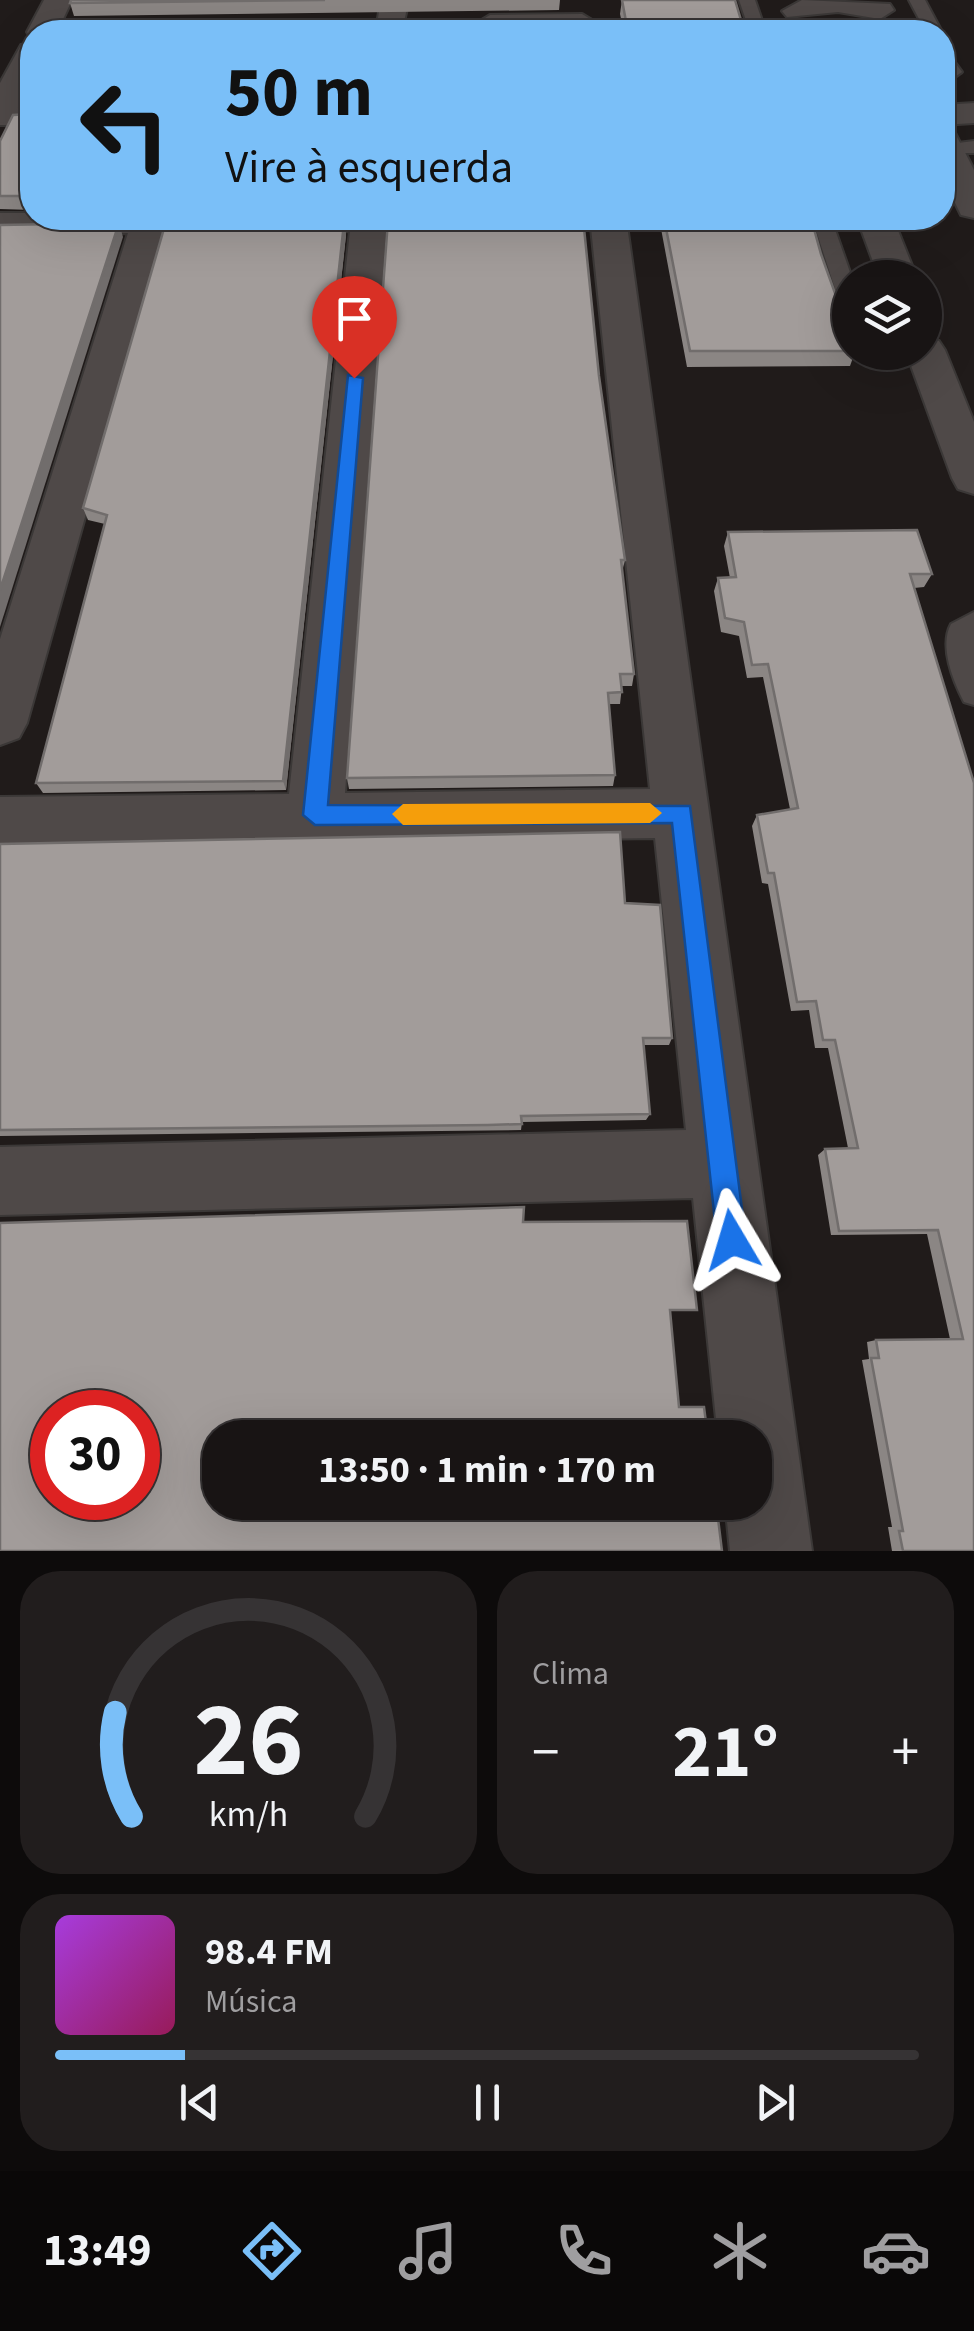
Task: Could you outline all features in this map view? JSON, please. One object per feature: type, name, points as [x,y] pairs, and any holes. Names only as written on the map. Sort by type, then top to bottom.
[{"type":"street","points":[[798,15],[807,5],[838,2],[883,14]]},
{"type":"street","points":[[0,114],[20,76]]},
{"type":"street","points":[[955,145],[974,207]]},
{"type":"street","points":[[0,723],[147,230]]},
{"type":"street","points":[[315,815],[368,230]]},
{"type":"street","points":[[609,230],[771,1551]]},
{"type":"street","points":[[880,230],[891,260]]},
{"type":"street","points":[[933,370],[974,478]]},
{"type":"street","points":[[0,822],[682,813]]},
{"type":"street","points":[[0,1180],[722,1163]]},
{"type":"lane","points":[[825,230],[836,260]]},
{"type":"lane","points":[[974,622],[962,631],[960,650],[974,694]]},
{"type":"building","points":[[71,0],[325,0],[70,3]]},
{"type":"building","points":[[622,0],[735,0],[741,20],[626,20]]},
{"type":"building","points":[[13,115],[20,115],[20,196],[0,196],[0,141]]},
{"type":"building","points":[[0,225],[20,225],[20,230],[117,230],[0,590]]},
{"type":"building","points":[[164,230],[343,230],[283,781],[36,783],[107,515],[83,508]]},
{"type":"building","points":[[387,230],[584,230],[599,376],[625,560],[621,560],[634,674],[620,674],[622,692],[608,693],[615,775],[347,778]]},
{"type":"building","points":[[666,230],[814,230],[832,285],[832,351],[690,351]]},
{"type":"building","points":[[917,530],[932,574],[910,574],[974,783],[974,1551],[903,1551],[899,1531],[903,1531],[871,1358],[879,1358],[876,1340],[963,1339],[938,1230],[839,1231],[825,1149],[858,1148],[835,1040],[823,1040],[816,1001],[797,1002],[774,873],[768,873],[757,815],[798,808],[768,664],[752,665],[744,622],[725,618],[718,578],[736,577],[728,532]]},
{"type":"building","points":[[620,832],[625,903],[660,905],[672,1038],[643,1038],[650,1114],[521,1116],[522,1124],[488,1125],[0,1130],[0,844]]},
{"type":"building","points":[[524,1207],[523,1222],[687,1221],[697,1310],[670,1310],[679,1407],[704,1407],[706,1420],[202,1420],[202,1520],[718,1520],[722,1551],[0,1551],[0,1223]]},
{"type":"slow traffic","points":[[403,814],[650,813]]},
{"type":"route","points":[[354,378],[315,815],[682,813],[732,1240]]}]
